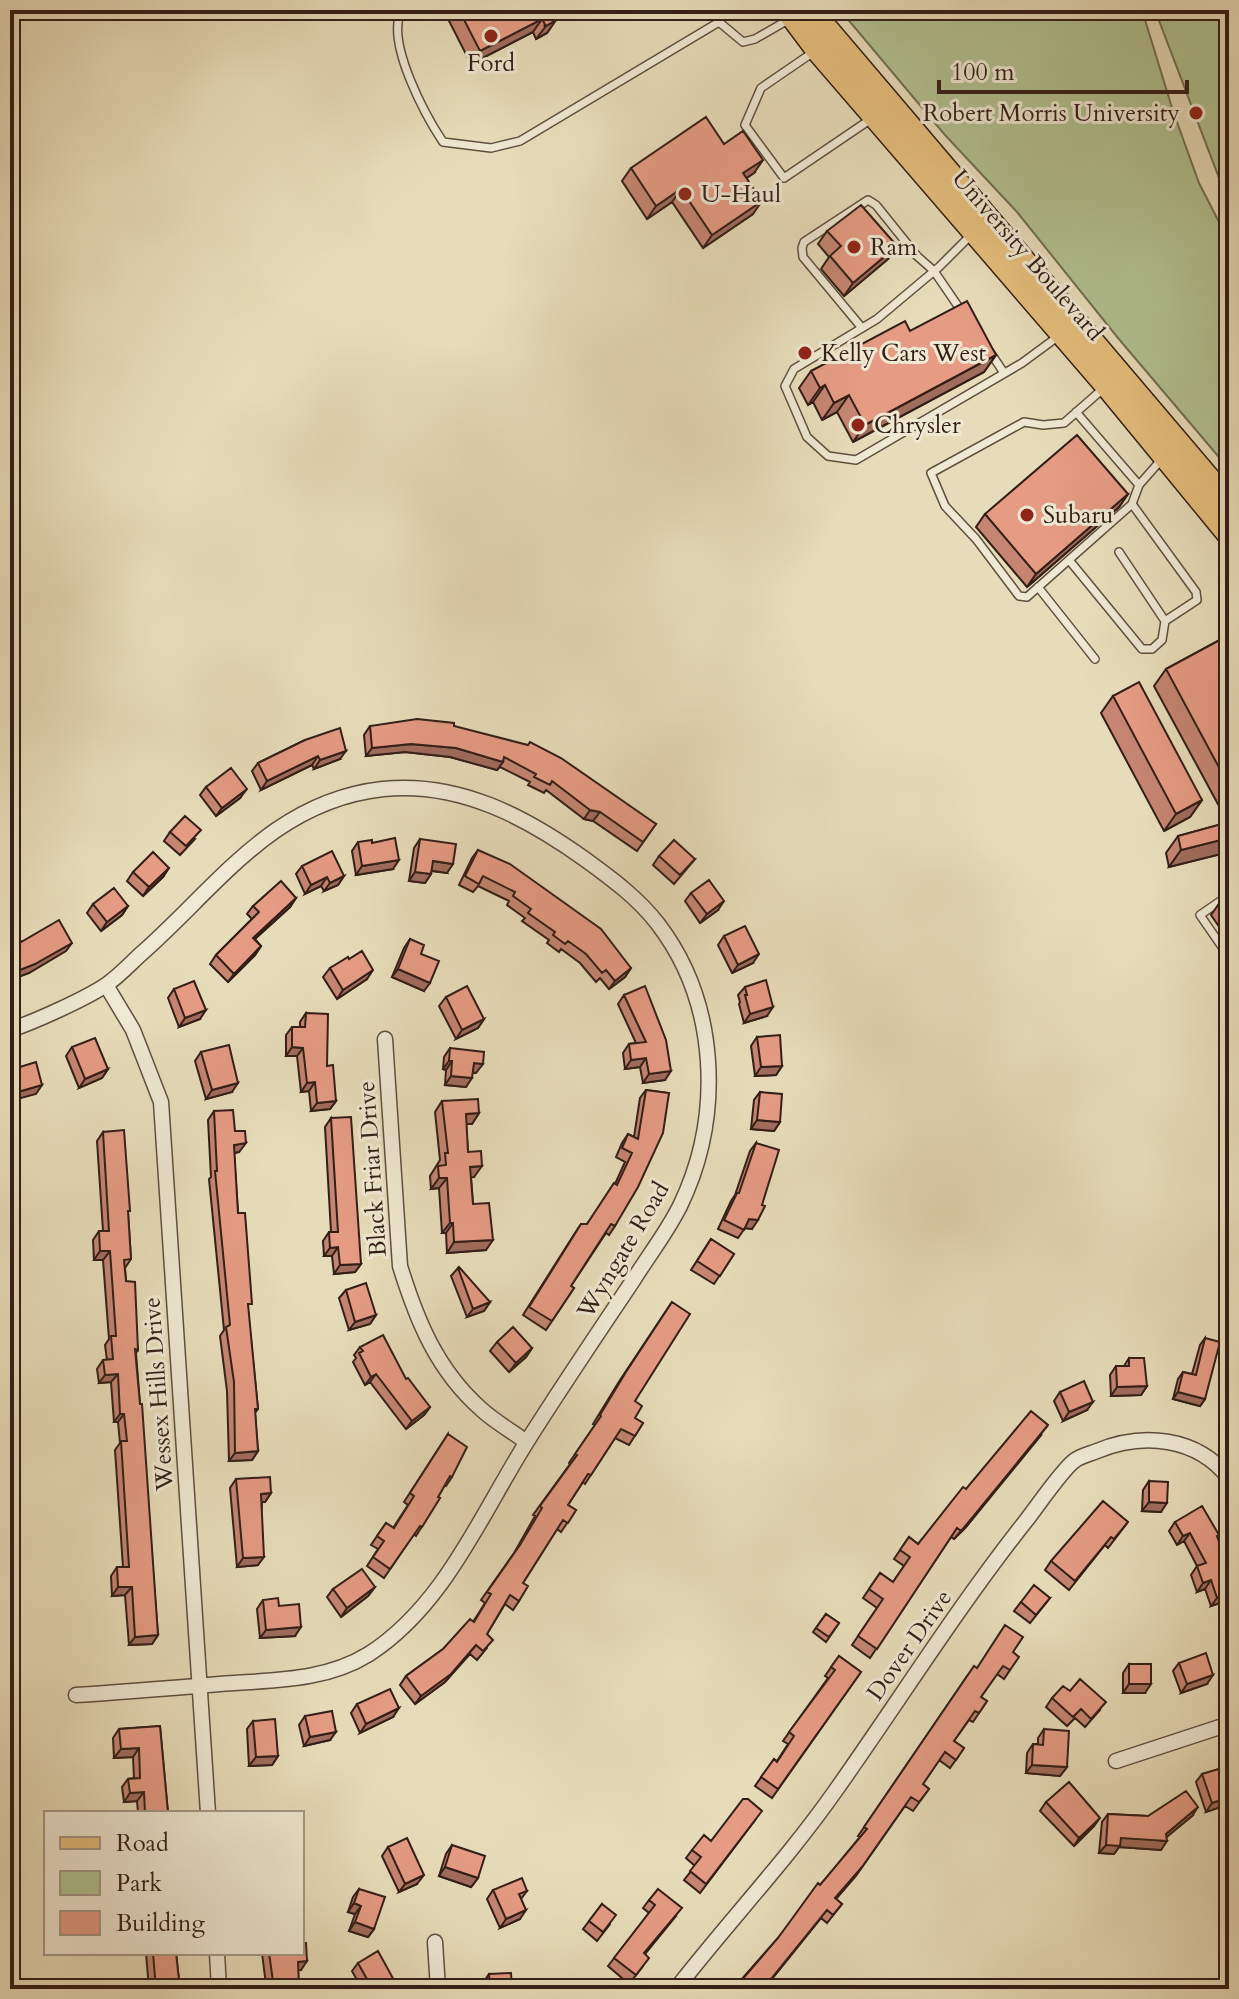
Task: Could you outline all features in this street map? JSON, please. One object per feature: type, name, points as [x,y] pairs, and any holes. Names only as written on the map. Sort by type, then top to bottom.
[{"type":"main road","name":"University Boulevard","points":[[798,12],[817,50],[874,117],[982,226]]},
{"type":"main road","name":"University Boulevard","points":[[798,12],[1174,450],[1229,502]]},
{"type":"main road","name":"University Boulevard","points":[[1174,450],[1229,535]]},
{"type":"street","name":"Wyngate Road","points":[[10,1030],[106,985],[169,929],[230,865],[265,837],[303,814],[339,798],[415,787],[452,793],[510,812],[570,849],[627,890],[658,924],[684,965],[705,1025],[708,1112],[702,1145],[679,1207],[526,1442],[437,1588],[403,1628],[366,1656],[320,1676],[76,1695]]},
{"type":"street","name":"Wessex Hills Drive","points":[[106,985],[133,1030],[161,1102],[208,1811]]},
{"type":"street","name":"Black Friar Drive","points":[[385,1039],[400,1266],[422,1331],[443,1368],[481,1410],[526,1442]]},
{"type":"street","name":"Dover Drive","points":[[676,1989],[795,1845],[992,1564],[1075,1460],[1132,1441],[1157,1440],[1182,1444],[1203,1454],[1229,1478]]},
{"type":"street","points":[[1116,1761],[1229,1724]]},
{"type":"street","points":[[435,1942],[438,1989]]},
{"type":"street","points":[[217,1955],[219,1989]]},
{"type":"lane","points":[[408,10],[400,14],[396,24],[405,68],[428,120],[443,142],[491,148],[520,141],[719,22]]},
{"type":"lane","points":[[717,10],[719,22],[743,42],[755,39],[798,12]]},
{"type":"lane","points":[[817,50],[761,88],[745,125],[784,178],[874,117]]},
{"type":"lane","points":[[862,328],[803,257],[804,242],[868,200],[876,205],[917,256],[934,271],[969,322]]},
{"type":"lane","points":[[982,226],[877,319],[794,369],[785,386],[807,437],[828,456],[856,460],[1004,373],[1069,327]]},
{"type":"lane","points":[[987,348],[1004,373]]},
{"type":"lane","points":[[1114,379],[1064,423],[1043,425],[1024,422],[931,473],[945,506],[976,539],[1019,596],[1027,597],[1132,504],[1139,485],[1174,450]]},
{"type":"lane","points":[[1076,412],[1139,485]]},
{"type":"lane","points":[[1132,504],[1196,592],[1197,600],[1192,605],[1165,621]]},
{"type":"lane","points":[[1069,560],[1142,649],[1152,649],[1162,640],[1165,621],[1119,552]]},
{"type":"lane","points":[[1038,587],[1095,659]]},
{"type":"lane","points":[[1229,895],[1200,915],[1229,957]]},
{"type":"green space","points":[[840,10],[1142,10],[1199,183],[1220,224],[1229,232],[1229,469],[1017,212],[945,135]]},
{"type":"green space","points":[[1155,10],[1229,10],[1229,189],[1221,183]]},
{"type":"building","points":[[459,10],[560,10],[553,13],[556,20],[546,26],[542,19],[480,51]]},
{"type":"building","name":"U-Haul","points":[[706,117],[724,144],[743,131],[763,160],[743,173],[762,201],[712,235],[681,189],[656,206],[631,168]]},
{"type":"building","points":[[861,205],[897,246],[853,283],[830,256],[841,246],[827,231]]},
{"type":"building","points":[[967,301],[996,355],[865,425],[849,395],[834,403],[825,385],[820,388],[811,371],[905,321],[910,331]]},
{"type":"building","points":[[1077,435],[1128,494],[1036,574],[985,514]]},
{"type":"building","points":[[1229,635],[1229,786],[1166,669]]},
{"type":"building","points":[[1139,682],[1202,800],[1176,814],[1113,696]]},
{"type":"building","points":[[417,719],[454,723],[454,726],[528,745],[530,742],[561,758],[656,824],[643,842],[600,812],[590,810],[552,781],[550,785],[534,777],[536,774],[504,757],[503,762],[456,748],[411,744],[372,748],[370,726]]},
{"type":"building","points":[[340,728],[346,751],[320,760],[318,756],[267,781],[258,763],[305,740]]},
{"type":"building","points":[[231,768],[247,789],[222,808],[206,787]]},
{"type":"building","points":[[185,816],[201,830],[186,846],[170,832]]},
{"type":"building","points":[[1229,822],[1229,838],[1181,850],[1178,836]]},
{"type":"building","points":[[395,838],[399,860],[362,866],[358,842],[372,840],[372,843]]},
{"type":"building","points":[[420,839],[456,844],[453,864],[433,861],[431,874],[415,872]]},
{"type":"building","points":[[674,840],[695,859],[680,875],[659,856]]},
{"type":"building","points":[[478,850],[510,864],[601,929],[631,968],[615,981],[606,970],[602,973],[586,954],[568,941],[565,944],[553,935],[555,932],[528,913],[531,909],[513,896],[515,892],[483,876],[479,884],[465,876]]},
{"type":"building","points":[[332,851],[344,876],[330,883],[327,877],[311,885],[302,866]]},
{"type":"building","points":[[153,852],[169,868],[149,887],[133,872]]},
{"type":"building","points":[[709,880],[724,901],[707,914],[691,893]]},
{"type":"building","points":[[281,881],[296,898],[253,938],[261,946],[234,974],[216,955],[259,912],[253,906]]},
{"type":"building","points":[[114,888],[128,906],[107,922],[93,904]]},
{"type":"building","points":[[10,914],[21,942],[59,920],[72,943],[10,974]]},
{"type":"building","points":[[745,926],[759,954],[738,965],[724,936]]},
{"type":"building","points":[[410,939],[424,945],[421,954],[439,961],[430,983],[398,969]]},
{"type":"building","points":[[362,951],[373,970],[343,990],[330,968]]},
{"type":"building","points":[[766,980],[773,1007],[750,1014],[745,987]]},
{"type":"building","points":[[194,981],[206,1010],[185,1018],[174,989]]},
{"type":"building","points":[[467,986],[484,1019],[462,1030],[446,997]]},
{"type":"building","points":[[645,986],[666,1040],[671,1071],[649,1074],[646,1058],[631,1060],[629,1044],[646,1042],[624,995]]},
{"type":"building","points":[[306,1013],[328,1014],[327,1066],[333,1065],[336,1101],[317,1103],[315,1082],[307,1083],[303,1048],[292,1047],[292,1027],[305,1027]]},
{"type":"building","points":[[780,1035],[782,1066],[761,1067],[757,1037]]},
{"type":"building","points":[[95,1038],[108,1069],[85,1079],[72,1047]]},
{"type":"building","points":[[229,1045],[238,1083],[212,1090],[201,1052]]},
{"type":"building","points":[[450,1048],[484,1052],[483,1064],[474,1063],[472,1078],[451,1076]]},
{"type":"building","points":[[36,1062],[42,1085],[11,1094],[10,1070]]},
{"type":"building","points":[[646,1090],[669,1093],[663,1133],[638,1187],[615,1226],[611,1224],[552,1321],[529,1307],[581,1224],[587,1224],[614,1183],[617,1185],[632,1153],[622,1148],[628,1134],[638,1139]]},
{"type":"building","points":[[760,1092],[782,1094],[780,1122],[757,1120]]},
{"type":"building","points":[[478,1099],[479,1113],[466,1114],[468,1152],[481,1151],[482,1166],[470,1167],[473,1204],[489,1203],[493,1240],[454,1242],[447,1178],[439,1178],[438,1166],[446,1165],[445,1153],[448,1153],[442,1101]]},
{"type":"building","points":[[233,1110],[235,1131],[245,1131],[246,1143],[234,1145],[238,1213],[245,1213],[252,1304],[248,1304],[258,1409],[255,1409],[258,1451],[235,1453],[234,1382],[226,1327],[230,1325],[215,1171],[214,1111]]},
{"type":"building","points":[[351,1117],[361,1264],[340,1265],[338,1247],[330,1248],[329,1232],[338,1232],[331,1118]]},
{"type":"building","points":[[124,1130],[131,1259],[124,1260],[126,1281],[135,1282],[138,1350],[135,1349],[142,1404],[158,1635],[135,1637],[132,1587],[118,1587],[117,1567],[129,1567],[121,1441],[127,1441],[124,1414],[120,1414],[118,1374],[105,1375],[103,1360],[113,1359],[111,1336],[116,1336],[110,1251],[100,1251],[99,1231],[109,1231],[103,1132]]},
{"type":"building","points":[[756,1143],[779,1150],[762,1205],[765,1206],[758,1220],[749,1219],[744,1230],[724,1220],[739,1193]]},
{"type":"building","points":[[711,1239],[734,1254],[720,1276],[697,1261]]},
{"type":"building","points":[[459,1267],[490,1302],[473,1309]]},
{"type":"building","points":[[366,1283],[376,1315],[355,1322],[346,1290]]},
{"type":"building","points":[[672,1302],[690,1314],[635,1401],[642,1406],[635,1418],[643,1423],[635,1436],[621,1429],[591,1475],[588,1474],[568,1505],[576,1510],[568,1523],[563,1520],[523,1583],[528,1586],[519,1601],[510,1595],[487,1634],[493,1640],[483,1651],[476,1645],[451,1674],[421,1696],[406,1676],[443,1649],[470,1619],[474,1622],[491,1594],[487,1592],[520,1545],[542,1508],[540,1506],[577,1455]]},
{"type":"building","points":[[513,1327],[532,1348],[516,1363],[497,1342]]},
{"type":"building","points":[[383,1335],[406,1379],[430,1407],[412,1421],[376,1374],[371,1377],[359,1353],[363,1351],[360,1347]]},
{"type":"building","points":[[1205,1338],[1220,1342],[1205,1399],[1178,1392],[1183,1372],[1196,1375]]},
{"type":"building","points":[[1129,1358],[1144,1358],[1147,1386],[1117,1387],[1116,1366],[1129,1366]]},
{"type":"building","points":[[1084,1381],[1093,1402],[1069,1412],[1060,1392]]},
{"type":"building","points":[[1031,1411],[1048,1425],[961,1531],[957,1528],[877,1649],[858,1636],[883,1599],[869,1589],[880,1573],[893,1582],[910,1557],[900,1550],[909,1537],[918,1544],[963,1487],[966,1489]]},
{"type":"building","points":[[448,1434],[467,1447],[422,1527],[390,1569],[373,1557],[384,1541],[377,1536],[386,1523],[394,1528],[414,1496],[410,1493]]},
{"type":"building","points":[[270,1477],[271,1493],[261,1494],[264,1557],[243,1558],[236,1479]]},
{"type":"building","points":[[1149,1481],[1168,1482],[1167,1503],[1149,1502]]},
{"type":"building","points":[[1103,1501],[1128,1522],[1114,1539],[1111,1537],[1075,1581],[1051,1561]]},
{"type":"building","points":[[1202,1506],[1219,1535],[1229,1570],[1229,1593],[1217,1598],[1211,1580],[1203,1583],[1197,1566],[1206,1563],[1190,1533],[1183,1536],[1175,1522]]},
{"type":"building","points":[[362,1569],[375,1587],[347,1608],[333,1589]]},
{"type":"building","points":[[1034,1585],[1050,1598],[1036,1615],[1021,1602]]},
{"type":"building","points":[[278,1598],[279,1606],[299,1604],[301,1627],[266,1630],[263,1600]]},
{"type":"building","points":[[826,1614],[839,1623],[829,1637],[816,1628]]},
{"type":"building","points":[[1005,1625],[1023,1637],[1013,1652],[1019,1657],[1010,1670],[1003,1666],[981,1697],[987,1701],[979,1713],[975,1711],[954,1741],[964,1748],[956,1760],[945,1752],[923,1784],[929,1789],[919,1802],[911,1797],[862,1867],[835,1898],[842,1904],[833,1915],[827,1910],[763,1989],[734,1989],[778,1938],[818,1883],[820,1885],[867,1829],[864,1827]]},
{"type":"building","points":[[1206,1653],[1213,1675],[1187,1684],[1179,1663]]},
{"type":"building","points":[[839,1656],[861,1672],[778,1789],[761,1777],[774,1759],[777,1762],[794,1736],[789,1732],[835,1670],[831,1667]]},
{"type":"building","points":[[1129,1664],[1151,1664],[1151,1684],[1129,1684]]},
{"type":"building","points":[[1080,1679],[1106,1702],[1091,1719],[1081,1709],[1073,1717],[1052,1698],[1063,1686],[1070,1691]]},
{"type":"building","points":[[390,1689],[399,1708],[366,1724],[357,1704]]},
{"type":"building","points":[[332,1711],[336,1732],[310,1737],[305,1716]]},
{"type":"building","points":[[275,1719],[278,1756],[256,1757],[253,1721]]},
{"type":"building","points":[[160,1726],[168,1811],[145,1811],[144,1792],[130,1793],[128,1779],[140,1778],[139,1748],[121,1749],[119,1729]]},
{"type":"building","points":[[1044,1729],[1069,1731],[1067,1767],[1032,1765],[1033,1744],[1043,1745]]},
{"type":"building","points":[[1229,1766],[1229,1789],[1222,1792],[1224,1799],[1212,1803],[1202,1774]]},
{"type":"building","points":[[1069,1782],[1100,1818],[1079,1838],[1046,1802]]},
{"type":"building","points":[[1186,1791],[1198,1807],[1166,1834],[1167,1841],[1121,1838],[1120,1846],[1106,1845],[1108,1814],[1148,1816]]},
{"type":"building","points":[[743,1799],[748,1799],[762,1811],[706,1884],[690,1871],[701,1857],[692,1850],[704,1835],[711,1841]]},
{"type":"building","points":[[407,1838],[424,1875],[405,1884],[388,1847]]},
{"type":"building","points":[[452,1845],[485,1856],[478,1878],[445,1867]]},
{"type":"building","points":[[522,1878],[527,1891],[519,1894],[526,1910],[506,1919],[493,1890]]},
{"type":"building","points":[[359,1889],[385,1897],[374,1929],[355,1922],[361,1906],[354,1903]]},
{"type":"building","points":[[658,1889],[682,1908],[644,1953],[649,1958],[636,1975],[614,1958],[655,1905],[649,1900]]},
{"type":"building","points":[[602,1904],[616,1915],[603,1932],[589,1921]]},
{"type":"building","points":[[306,1943],[307,1961],[298,1962],[299,1989],[269,1989],[269,1981],[273,1981],[269,1955],[304,1955]]},
{"type":"building","points":[[378,1951],[395,1982],[382,1989],[366,1989],[363,1984],[368,1981],[358,1963]]},
{"type":"building","points":[[153,1955],[176,1955],[180,1989],[156,1989]]},
{"type":"building","points":[[511,1973],[512,1989],[490,1989],[489,1974]]},
{"type":"building","points":[[923,1979],[924,1984],[935,1983],[935,1989],[904,1989],[904,1980]]},
{"type":"building","points":[[994,1981],[1009,1989],[990,1989]]},
{"type":"place","name":"Ford","points":[[491,36]]},
{"type":"place","name":"Robert Morris University","points":[[1196,113]]},
{"type":"place","name":"U-Haul","points":[[685,194]]},
{"type":"place","name":"Ram","points":[[854,247]]},
{"type":"place","name":"Kelly Cars West","points":[[805,353]]},
{"type":"place","name":"Chrysler","points":[[858,425]]},
{"type":"place","name":"Subaru","points":[[1027,515]]}]
